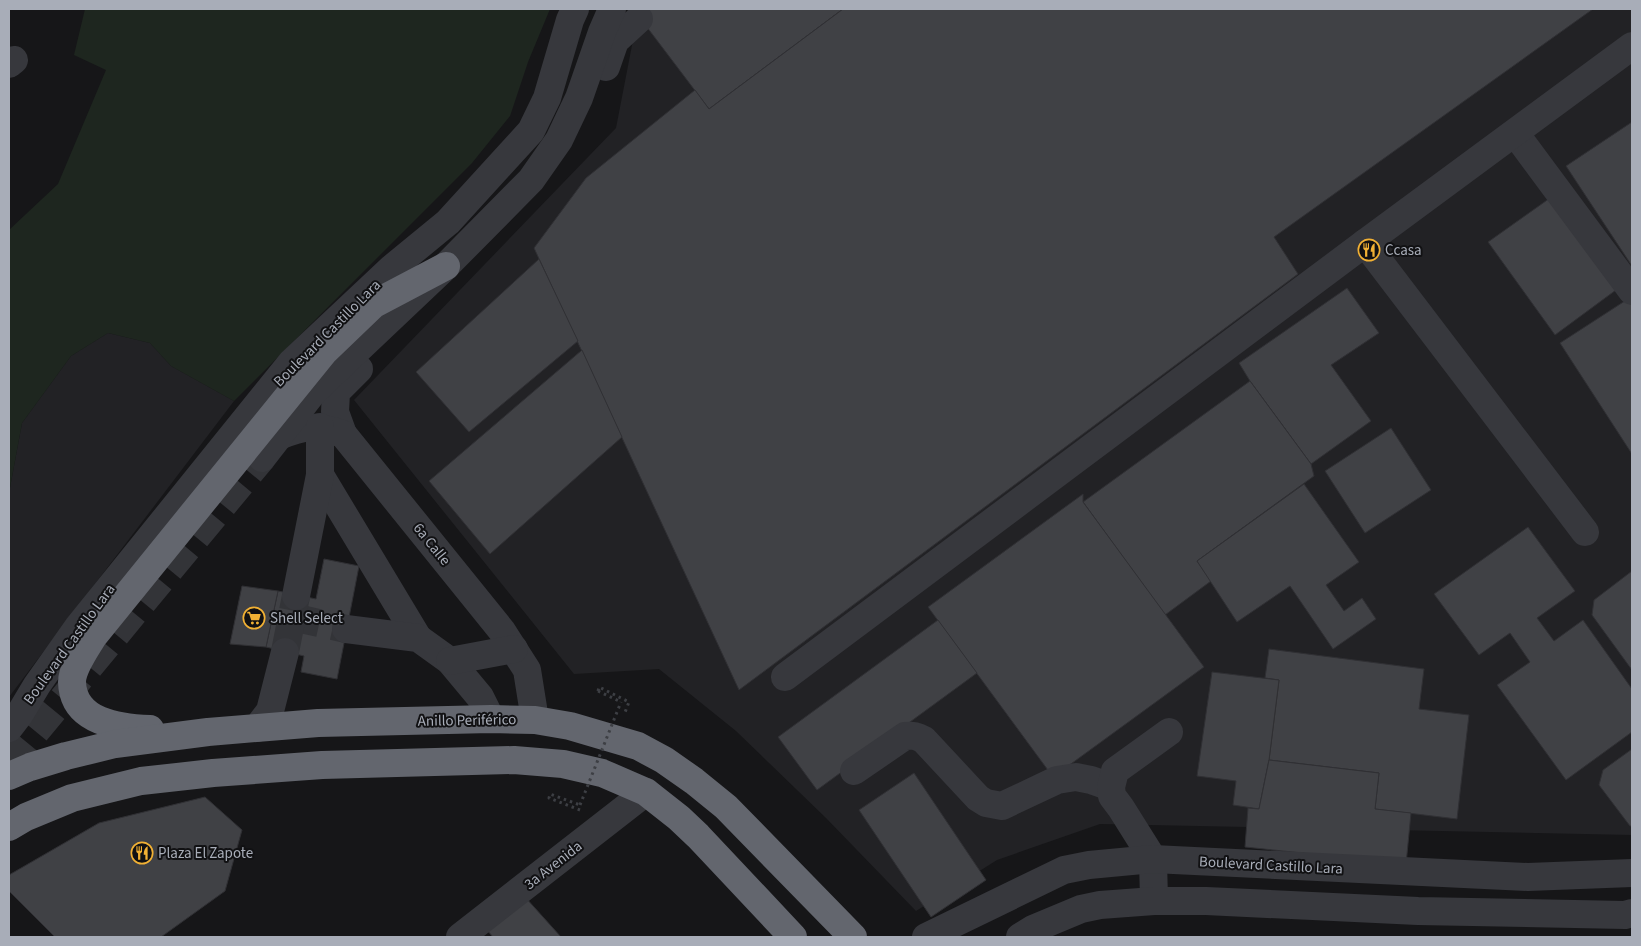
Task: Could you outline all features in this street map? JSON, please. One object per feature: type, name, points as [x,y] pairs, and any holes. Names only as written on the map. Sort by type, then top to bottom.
[{"type":"highway","points":[[208,732],[124,728],[104,723],[86,712],[76,701],[72,681],[79,660],[93,637],[324,352],[374,304],[446,266]]},
{"type":"highway","name":"Anillo Periférico","points":[[9,776],[30,767],[66,756],[114,744],[208,732],[318,724],[491,719],[535,720],[570,726],[638,746],[694,781],[726,807],[853,937]]},
{"type":"highway","points":[[9,827],[26,817],[72,798],[141,781],[213,773],[322,765],[514,760],[563,764],[602,773],[646,792],[698,836],[793,937]]},
{"type":"street","name":"Boulevard Castillo Lara","points":[[9,728],[78,627],[291,363],[392,268],[448,222],[531,131],[548,98],[570,20],[575,9]]},
{"type":"street","points":[[262,458],[314,391],[446,266],[531,180],[559,140],[579,98],[612,9]]},
{"type":"street","points":[[296,596],[320,475],[335,412],[336,392],[542,191],[572,149],[615,41],[639,19]]},
{"type":"street","points":[[785,677],[1365,243],[1632,46]]},
{"type":"street","points":[[1515,133],[1632,292]]},
{"type":"street","points":[[1365,243],[1585,532]]},
{"type":"street","points":[[278,436],[300,427],[331,430]]},
{"type":"street","name":"6a Calle","points":[[331,430],[502,631],[526,670],[535,720]]},
{"type":"street","points":[[320,475],[418,638],[450,661],[480,697],[491,719]]},
{"type":"street","points":[[346,629],[418,638]]},
{"type":"street","points":[[450,661],[514,649]]},
{"type":"street","points":[[257,728],[270,711],[285,652]]},
{"type":"street","points":[[1154,901],[1153,859],[1122,808],[1112,796],[1111,787],[1115,771],[1169,732]]},
{"type":"street","points":[[854,771],[905,736],[911,735],[924,740],[978,798],[995,805],[1002,806],[1058,780],[1076,777],[1092,780],[1111,787]]},
{"type":"street","name":"3a Avenida","points":[[475,933],[646,792]]},
{"type":"street","name":"Boulevard Castillo Lara","points":[[926,937],[1064,870],[1090,865],[1153,859],[1528,877],[1629,874]]},
{"type":"street","points":[[1020,937],[1081,909],[1100,905],[1154,901],[1206,901],[1418,911],[1629,914],[1629,874]]},
{"type":"path","points":[[599,687],[622,700],[598,691],[599,687]]},
{"type":"path","points":[[580,810],[548,798],[550,794],[580,805],[622,700]]},
{"type":"shaded area","points":[[85,9],[550,9],[528,62],[510,116],[472,163],[234,401],[171,366],[150,343],[108,333],[71,356],[22,423],[9,493],[9,230],[58,184],[106,70],[74,55]]},
{"type":"shaded area","points":[[652,9],[1632,9],[1632,835],[1100,824],[997,860],[916,911],[826,818],[736,731],[659,669],[574,674],[354,400],[616,128],[633,40]]},
{"type":"shaded area","points":[[108,333],[150,343],[171,366],[234,401],[9,697],[9,493],[22,423],[71,356]]},
{"type":"building","points":[[644,9],[843,9],[709,109],[637,14]]},
{"type":"building","points":[[843,9],[1593,9],[1274,237],[1298,274],[739,690],[534,248],[586,178],[695,90],[709,109]]},
{"type":"building","points":[[1632,122],[1632,266],[1566,166]]},
{"type":"building","points":[[1550,198],[1616,290],[1555,335],[1488,242]]},
{"type":"building","points":[[539,259],[578,341],[469,432],[416,372]]},
{"type":"building","points":[[1347,288],[1379,333],[1331,365],[1371,421],[1311,464],[1239,363]]},
{"type":"building","points":[[1632,298],[1632,454],[1560,343]]},
{"type":"building","points":[[582,350],[622,437],[490,554],[429,481]]},
{"type":"building","points":[[1250,381],[1311,464],[1314,476],[1197,561],[1211,581],[1165,615],[1083,502]]},
{"type":"building","points":[[1391,428],[1431,490],[1365,533],[1325,471]]},
{"type":"building","points":[[1304,484],[1359,562],[1326,585],[1344,611],[1362,598],[1376,619],[1333,649],[1290,586],[1237,622],[1197,561]]},
{"type":"building","points":[[1083,494],[1083,502],[1204,667],[1053,777],[928,607]]},
{"type":"building","points":[[1528,527],[1575,591],[1537,618],[1554,641],[1583,620],[1632,689],[1632,732],[1566,780],[1497,685],[1530,662],[1510,633],[1479,655],[1434,594]]},
{"type":"building","points":[[324,559],[359,566],[337,679],[301,672],[304,656],[266,647],[278,591],[316,599]]},
{"type":"building","points":[[1632,571],[1632,670],[1592,615],[1594,600]]},
{"type":"building","name":"Shell Select","points":[[242,586],[278,591],[266,647],[230,644]]},
{"type":"building","points":[[938,620],[977,673],[817,790],[778,737]]},
{"type":"building","points":[[1269,649],[1424,669],[1419,709],[1469,715],[1457,819],[1375,809],[1379,773],[1269,760],[1279,680],[1265,678]]},
{"type":"building","points":[[1212,672],[1279,680],[1269,760],[1259,809],[1233,805],[1236,781],[1197,776]]},
{"type":"building","points":[[1632,749],[1632,826],[1630,826],[1599,785],[1603,770]]},
{"type":"building","points":[[1269,760],[1379,773],[1375,809],[1411,813],[1406,864],[1245,847],[1248,808],[1259,809]]},
{"type":"building","points":[[914,773],[986,880],[931,917],[859,810]]},
{"type":"building","name":"Plaza El Zapote","points":[[205,797],[242,830],[225,891],[161,937],[55,937],[9,891],[9,875],[99,823]]},
{"type":"building","points":[[525,897],[561,937],[493,937],[486,929]]},
{"type":"tunnel","points":[[9,764],[262,458]]},
{"type":"tunnel","points":[[285,652],[296,596]]},
{"type":"tunnel","points":[[292,617],[346,629]]},
{"type":"place","name":"Ccasa","points":[[1369,250]]},
{"type":"place","name":"Shell Select","points":[[254,618]]},
{"type":"place","name":"Plaza El Zapote","points":[[142,853]]}]
